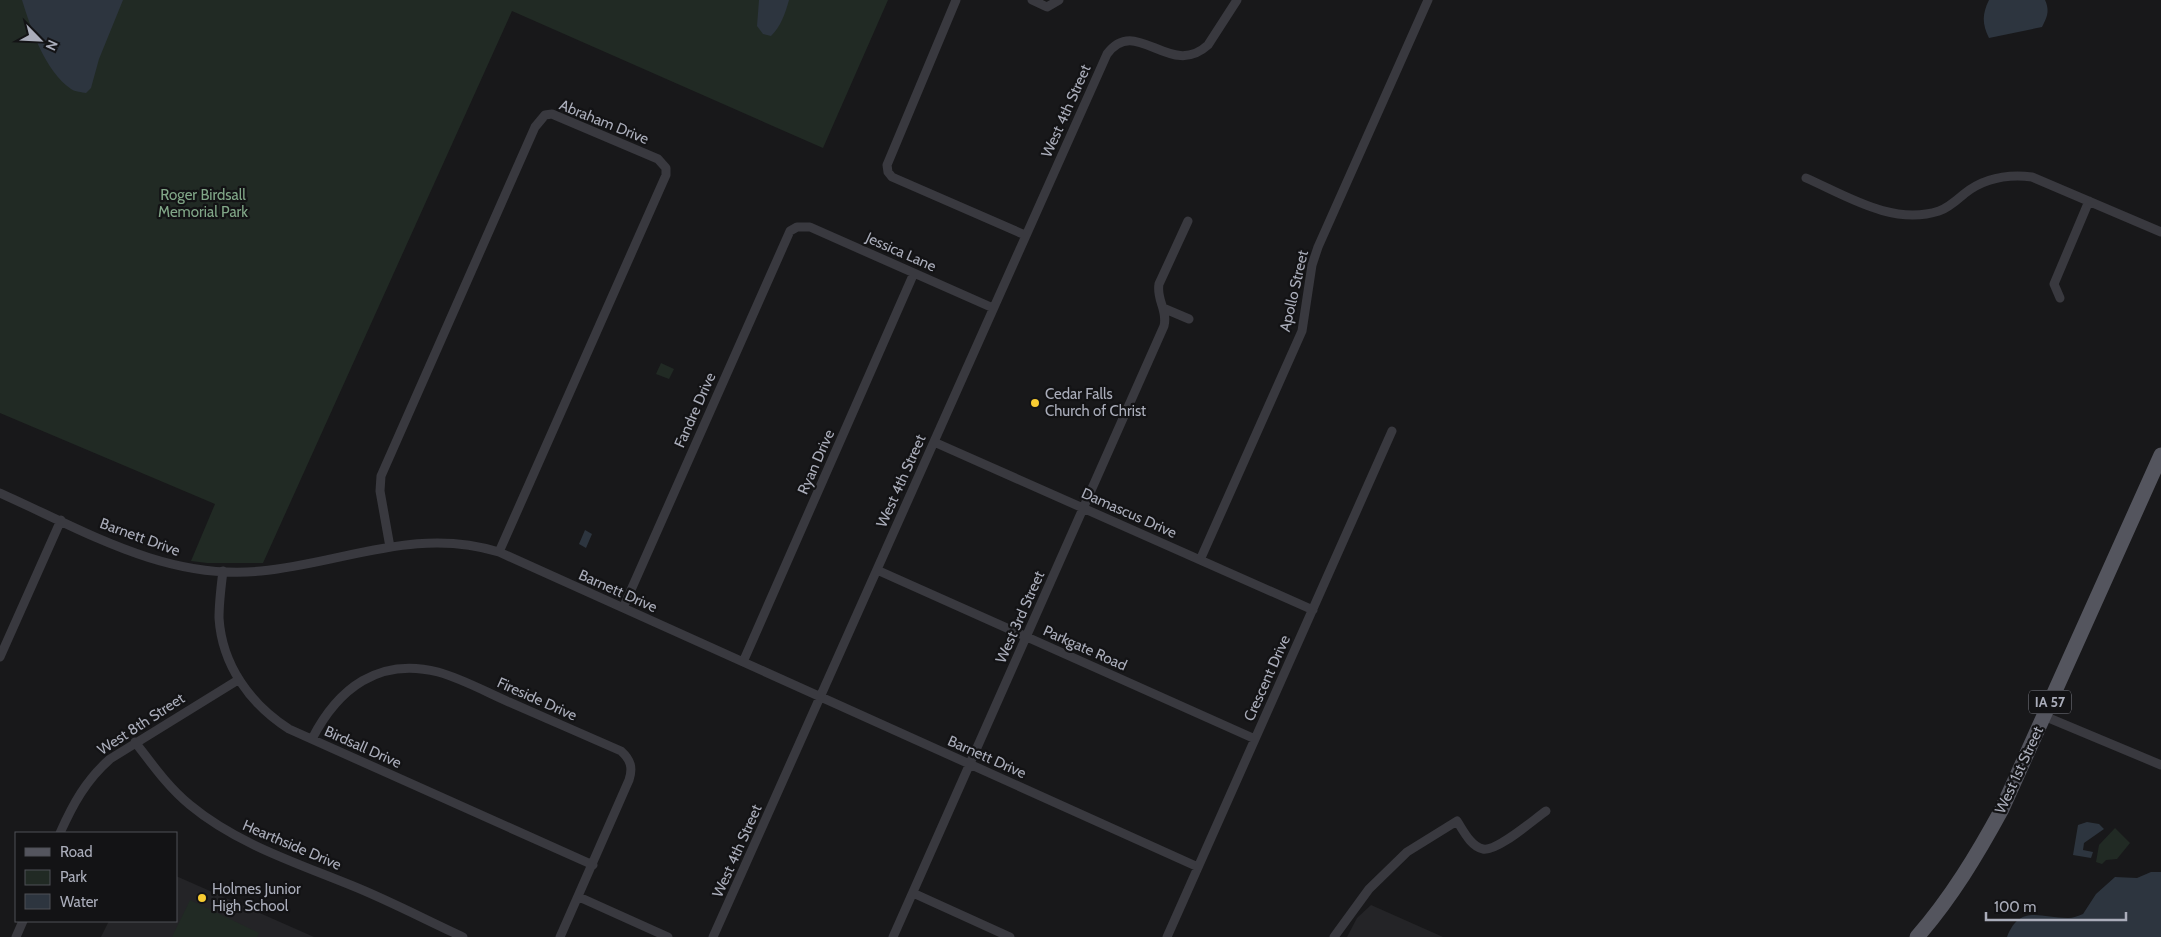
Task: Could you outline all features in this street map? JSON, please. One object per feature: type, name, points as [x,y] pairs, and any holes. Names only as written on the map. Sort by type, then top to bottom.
[{"type":"main road","name":"West 1st Street","points":[[1917,937],[1944,905],[2002,809],[2161,455]]},
{"type":"street","points":[[956,0],[887,166],[888,172],[892,178],[1025,235]]},
{"type":"street","points":[[1032,0],[1047,7],[1059,0]]},
{"type":"street","name":"West 4th Street","points":[[713,937],[1107,54],[1122,42],[1135,41],[1170,55],[1189,56],[1208,45],[1237,0]]},
{"type":"street","name":"Apollo Street","points":[[1200,560],[1302,331],[1312,265],[1318,247],[1428,0]]},
{"type":"street","name":"Abraham Drive","points":[[390,546],[380,491],[381,476],[536,127],[545,115],[552,114],[658,159],[666,168],[666,175],[499,552]]},
{"type":"street","points":[[1806,178],[1896,215],[1912,216],[1941,211],[1978,184],[2004,176],[2032,177],[2161,232]]},
{"type":"street","points":[[2060,298],[2054,284],[2089,201]]},
{"type":"street","name":"West 3rd Street","points":[[893,937],[1164,326],[1166,316],[1158,293],[1159,284],[1188,221]]},
{"type":"street","name":"Jessica Lane","points":[[797,227],[810,227],[993,308]]},
{"type":"street","name":"Fandre Drive","points":[[623,608],[786,238],[797,227]]},
{"type":"street","name":"Ryan Drive","points":[[743,662],[914,273]]},
{"type":"street","points":[[1163,308],[1189,319]]},
{"type":"street","name":"Crescent Drive","points":[[1167,937],[1392,431]]},
{"type":"street","name":"Damascus Drive","points":[[934,442],[1313,610]]},
{"type":"street","name":"Barnett Drive","points":[[0,493],[145,557],[182,568],[260,571],[410,543],[443,542],[474,546],[499,552],[1198,867]]},
{"type":"street","points":[[0,657],[60,520]]},
{"type":"street","name":"Parkgate Road","points":[[877,570],[1255,739]]},
{"type":"street","name":"Birdsall Drive","points":[[223,571],[219,603],[221,634],[226,652],[238,680],[266,712],[289,729],[593,864]]},
{"type":"street","name":"Fireside Drive","points":[[312,739],[332,706],[352,688],[375,675],[401,669],[413,669],[452,677],[621,751],[630,762],[631,774],[578,897]]},
{"type":"street","name":"West 8th Street","points":[[60,832],[72,805],[90,779],[110,759],[238,680]]},
{"type":"street","points":[[2044,716],[2161,765]]},
{"type":"street","name":"Hearthside Drive","points":[[135,742],[176,792],[221,828],[255,845],[364,891],[463,937]]},
{"type":"street","points":[[1334,937],[1369,889],[1407,852],[1457,821],[1474,844],[1483,849],[1494,848],[1546,811]]},
{"type":"street","points":[[913,893],[1010,937]]},
{"type":"street","points":[[560,937],[578,897],[668,937]]},
{"type":"street","points":[[16,937],[23,922]]},
{"type":"shaded area","name":"Holmes Junior High School","points":[[178,877],[314,937],[101,937],[108,922],[178,922]]},
{"type":"shaded area","points":[[1371,905],[1443,937],[1347,937],[1357,918]]},
{"type":"green space","name":"Roger Birdsall Memorial Park","points":[[0,0],[888,0],[823,148],[512,11],[263,563],[207,563],[191,561],[215,504],[0,413]]},
{"type":"green space","points":[[661,363],[674,369],[669,379],[656,374]]},
{"type":"green space","points":[[2115,828],[2130,843],[2117,859],[2106,860],[2102,864],[2096,862],[2099,845]]},
{"type":"green space","points":[[190,900],[259,933],[257,937],[172,937]]},
{"type":"water","points":[[22,0],[123,0],[99,59],[91,88],[86,93],[71,89],[46,61]]},
{"type":"water","points":[[759,0],[789,0],[782,20],[771,36],[763,34],[757,26]]},
{"type":"water","points":[[1989,0],[2045,0],[2048,11],[2042,27],[1989,38],[1984,19]]},
{"type":"water","points":[[585,530],[592,534],[586,548],[579,544]]},
{"type":"water","points":[[2087,822],[2099,824],[2104,829],[2084,843],[2083,850],[2093,852],[2091,858],[2073,855],[2078,825]]},
{"type":"water","points":[[2151,872],[2161,872],[2161,937],[2007,937],[2018,920],[2025,916],[2040,915],[2072,918],[2083,914],[2096,894],[2115,877],[2137,878]]},
{"type":"place","name":"Cedar Falls Church of Christ","points":[[1035,403]]},
{"type":"place","name":"Holmes Junior High School","points":[[202,898]]}]
